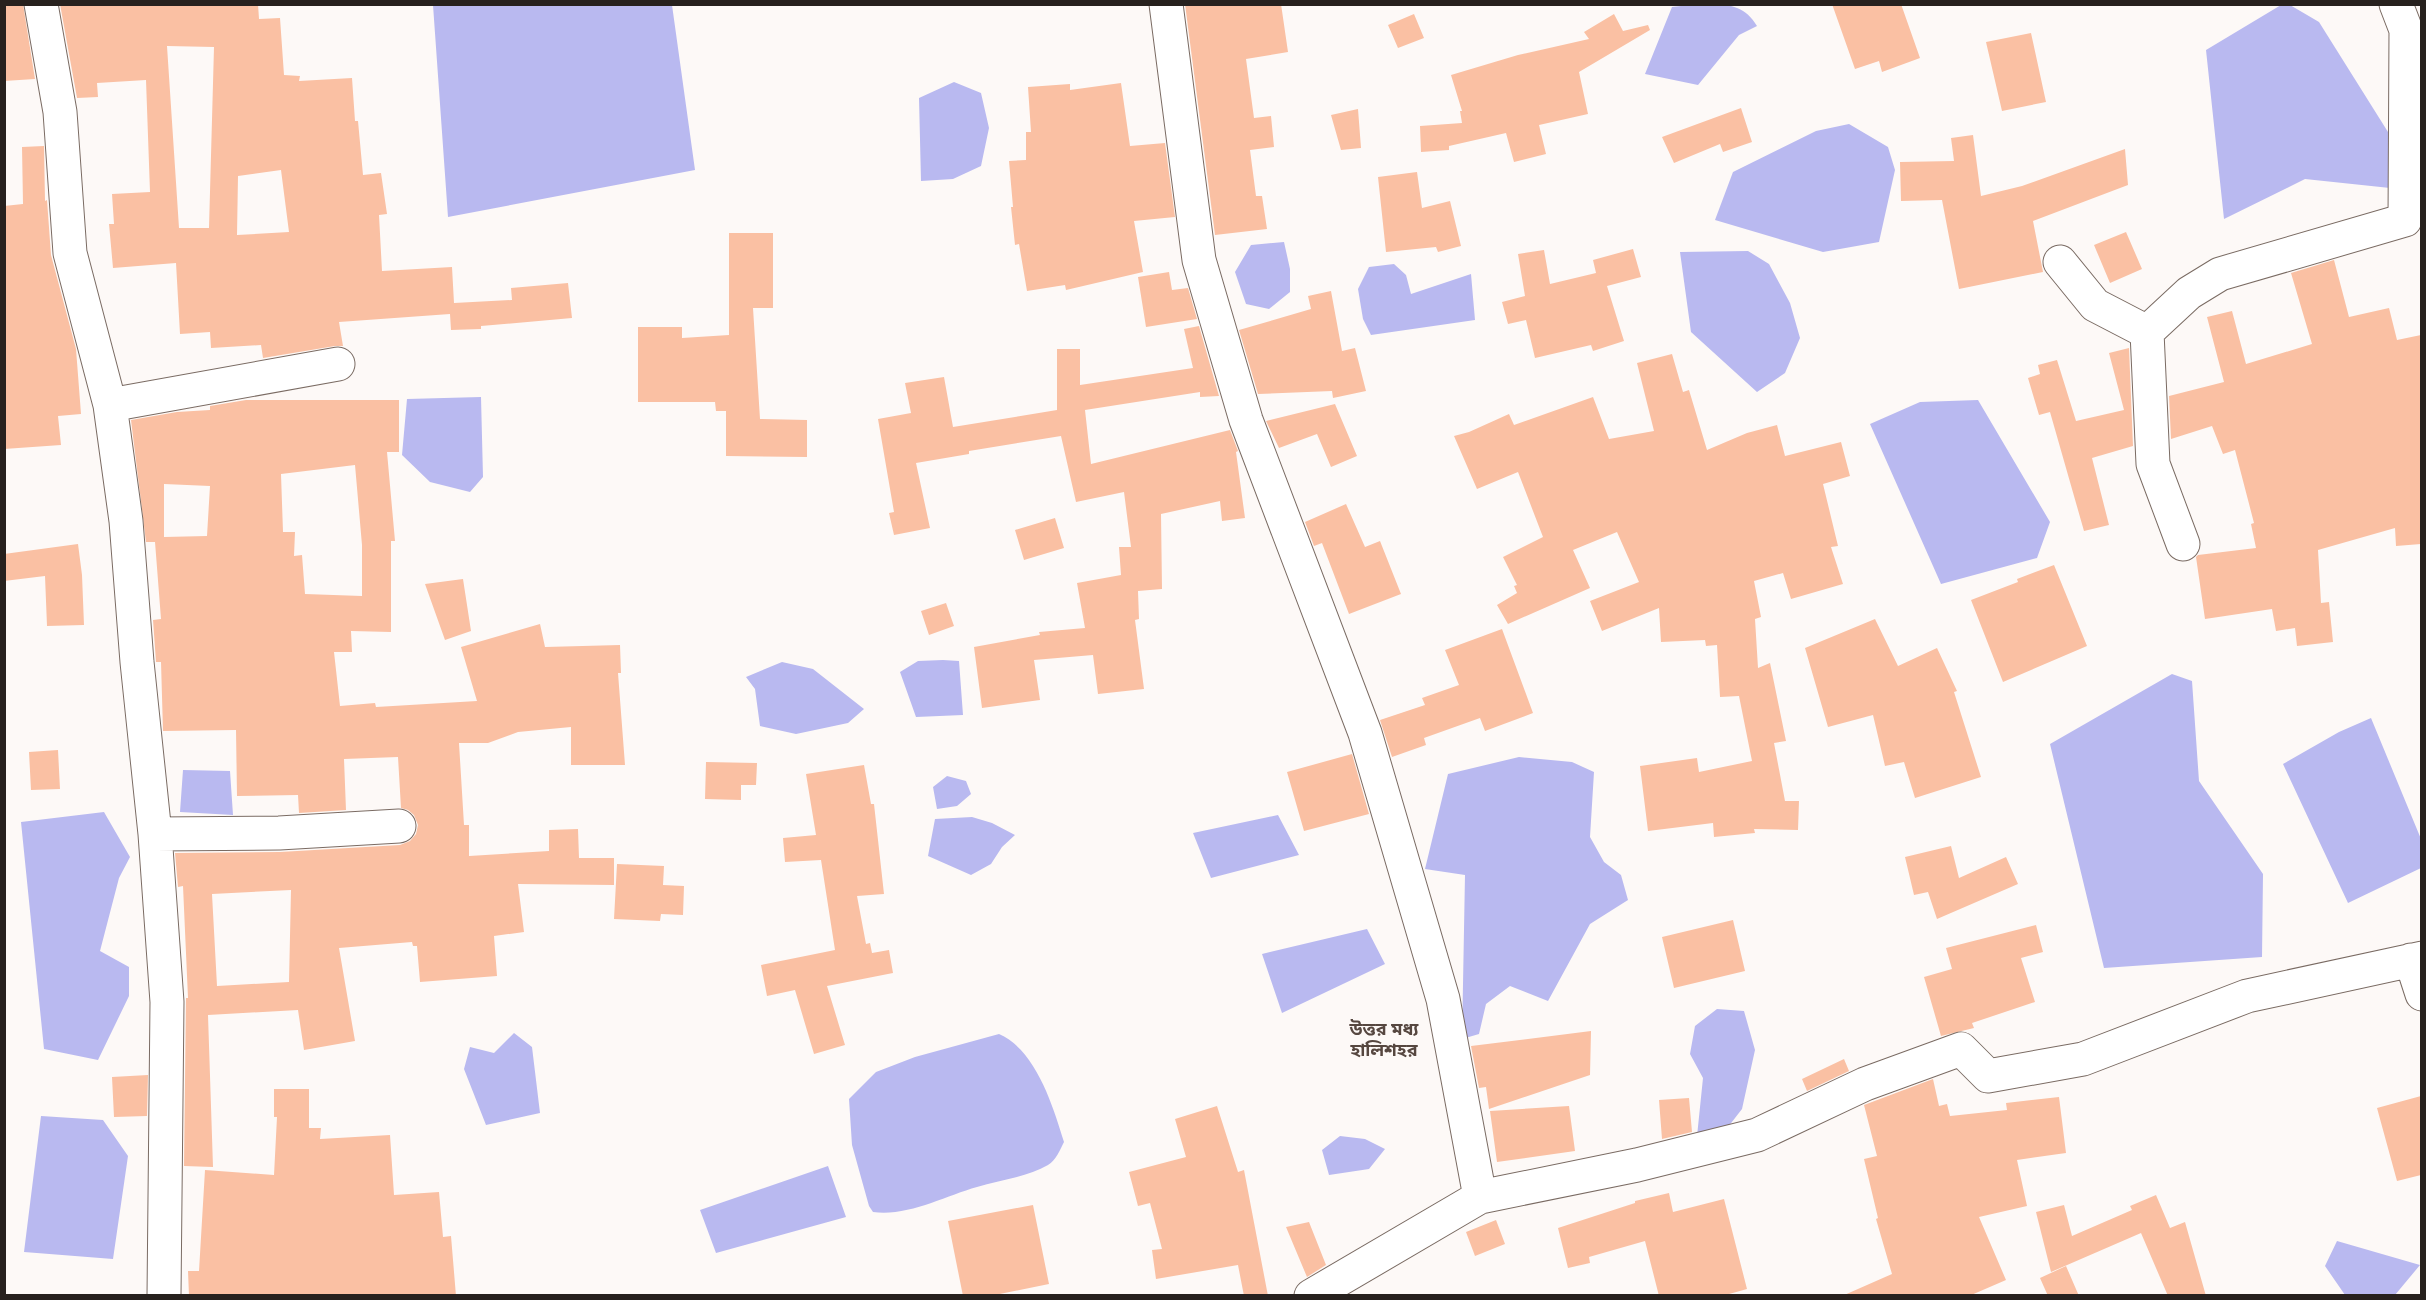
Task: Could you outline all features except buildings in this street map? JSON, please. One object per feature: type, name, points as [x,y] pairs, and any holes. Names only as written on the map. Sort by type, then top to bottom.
[{"type":"street","points":[[41,4],[60,112],[70,253],[110,405],[126,521],[137,662],[155,834],[167,1002],[164,1296]]},
{"type":"street","points":[[1167,4],[1199,260],[1246,420],[1365,733],[1443,999],[1480,1197]]},
{"type":"street","points":[[2183,544],[2153,464],[2147,332],[2189,293],[2220,274],[2405,220],[2406,30],[2396,4]]},
{"type":"street","points":[[2060,262],[2095,305],[2147,332]]},
{"type":"street","points":[[110,405],[338,364]]},
{"type":"street","points":[[155,834],[279,833],[399,826]]},
{"type":"street","points":[[1311,1296],[1480,1197],[1637,1165],[1756,1135],[1865,1084],[1961,1049],[1988,1076],[2084,1059],[2247,996],[2416,959],[2421,994]]},
{"type":"water","points":[[433,5],[672,5],[695,170],[448,217]]},
{"type":"water","points":[[1728,5],[1744,12],[1757,26],[1739,35],[1698,85],[1645,74],[1672,7]]},
{"type":"water","points":[[2281,5],[2290,5],[2319,22],[2388,132],[2390,188],[2305,179],[2224,219],[2206,50]]},
{"type":"water","points":[[954,82],[981,93],[989,128],[981,166],[953,179],[921,181],[919,98]]},
{"type":"water","points":[[1849,124],[1888,147],[1895,170],[1879,242],[1823,252],[1715,220],[1733,172],[1816,131]]},
{"type":"water","points":[[1284,242],[1290,269],[1290,292],[1269,309],[1246,304],[1235,272],[1251,245]]},
{"type":"water","points":[[1748,251],[1769,264],[1790,303],[1800,338],[1785,373],[1757,392],[1691,332],[1680,252]]},
{"type":"water","points":[[1394,264],[1406,275],[1411,294],[1471,274],[1475,320],[1371,335],[1363,319],[1358,289],[1369,267]]},
{"type":"water","points":[[481,397],[483,477],[470,492],[430,482],[402,455],[407,399]]},
{"type":"water","points":[[1978,400],[2050,522],[2037,558],[1941,584],[1870,424],[1920,402]]},
{"type":"water","points":[[918,661],[959,661],[963,715],[916,717],[900,672]]},
{"type":"water","points":[[782,662],[813,669],[864,709],[848,723],[796,734],[760,726],[755,689],[746,677]]},
{"type":"water","points":[[2172,674],[2192,681],[2199,781],[2263,874],[2262,957],[2104,968],[2050,744]]},
{"type":"water","points":[[2371,718],[2421,839],[2421,868],[2348,903],[2283,764],[2339,732]]},
{"type":"water","points":[[1519,757],[1572,762],[1594,772],[1590,837],[1604,862],[1621,875],[1628,900],[1590,924],[1548,1001],[1510,986],[1486,1004],[1479,1034],[1462,1039],[1465,875],[1425,869],[1448,774]]},
{"type":"water","points":[[183,770],[230,771],[233,815],[180,812]]},
{"type":"water","points":[[947,776],[966,781],[971,794],[957,806],[937,809],[933,787]]},
{"type":"water","points":[[104,812],[130,857],[119,878],[100,951],[129,967],[129,996],[98,1060],[44,1049],[21,822]]},
{"type":"water","points":[[1278,815],[1299,855],[1211,878],[1193,833]]},
{"type":"water","points":[[972,817],[992,823],[1015,835],[1002,847],[991,864],[971,875],[928,856],[935,819]]},
{"type":"water","points":[[1367,929],[1385,964],[1282,1013],[1262,954]]},
{"type":"water","points":[[1717,1009],[1744,1011],[1755,1050],[1742,1109],[1721,1136],[1696,1146],[1703,1078],[1690,1054],[1695,1026]]},
{"type":"water","points":[[514,1033],[532,1047],[540,1113],[486,1125],[464,1069],[470,1047],[494,1053]]},
{"type":"water","points":[[999,1034],[1023,1053],[1041,1080],[1064,1142],[1056,1158],[1032,1173],[977,1187],[926,1205],[886,1213],[873,1212],[869,1206],[852,1145],[849,1099],[876,1072],[915,1057]]},
{"type":"water","points":[[41,1116],[103,1120],[128,1156],[113,1259],[24,1252]]},
{"type":"water","points":[[1340,1136],[1365,1139],[1385,1149],[1369,1169],[1329,1175],[1322,1150]]},
{"type":"water","points":[[828,1166],[846,1217],[716,1253],[700,1210]]},
{"type":"water","points":[[2337,1241],[2420,1265],[2395,1295],[2345,1295],[2325,1266]]},
{"type":"district","name":"উত্তর মধ্য হালিশহর","points":[[1384,1039]]}]
